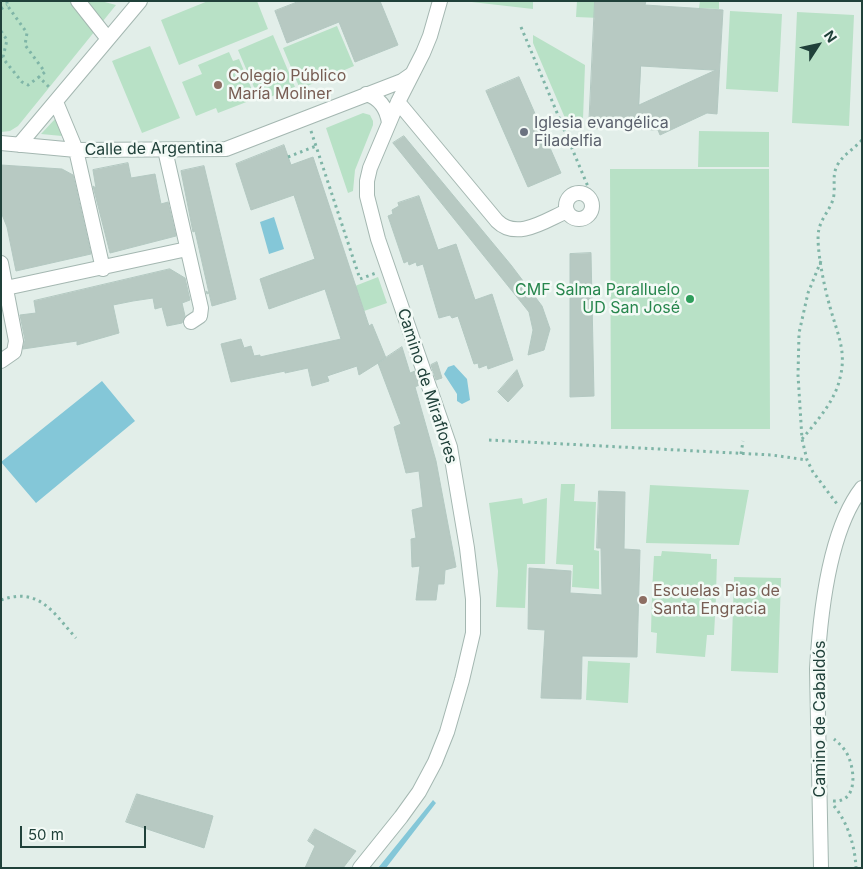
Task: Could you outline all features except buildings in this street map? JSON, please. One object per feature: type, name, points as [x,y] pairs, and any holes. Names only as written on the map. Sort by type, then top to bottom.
[{"type":"street","points":[[78,1],[108,39]]},
{"type":"street","name":"Camino de Miraflores","points":[[360,868],[419,792],[435,762],[447,732],[462,680],[472,633],[472,599],[467,548],[450,447],[371,216],[367,196],[370,168],[398,102],[430,36],[440,1]]},
{"type":"street","points":[[19,145],[54,97],[140,2]]},
{"type":"street","name":"Calle de Argentina","points":[[1,144],[76,150],[214,150],[232,148],[402,81],[412,74]]},
{"type":"street","points":[[366,94],[374,96],[380,103],[386,112],[389,123]]},
{"type":"street","points":[[54,97],[76,150],[103,268]]},
{"type":"street","points":[[398,102],[497,221],[505,228],[522,230],[567,211]]},
{"type":"street","points":[[165,150],[201,308],[200,316],[191,322]]},
{"type":"street","points":[[6,288],[188,249]]},
{"type":"street","points":[[1,263],[16,341],[15,348],[10,356],[1,361]]},
{"type":"street","name":"Camino de Cabaldós","points":[[821,868],[818,646],[832,555],[846,512],[862,488]]},
{"type":"path","points":[[1,9],[7,3],[27,33],[25,45],[45,72],[28,85],[22,82],[2,57],[7,40],[1,32]]},
{"type":"path","points":[[521,27],[589,189]]},
{"type":"path","points":[[39,77],[54,97]]},
{"type":"path","points":[[308,124],[360,279],[389,269]]},
{"type":"path","points":[[802,439],[832,400],[840,378],[843,350],[830,306],[817,240],[819,230],[834,194],[833,180],[836,167],[844,155],[856,147],[862,140]]},
{"type":"path","points":[[288,157],[316,146]]},
{"type":"path","points":[[821,261],[808,293],[799,333],[798,375],[802,439],[807,460],[820,482],[846,512]]},
{"type":"path","points":[[489,440],[772,455],[807,460]]},
{"type":"path","points":[[741,454],[743,441]]},
{"type":"path","points":[[1,600],[22,596],[42,602],[53,610],[76,638]]},
{"type":"path","points":[[819,734],[830,736],[838,742],[850,758],[853,782],[849,796],[843,801],[830,801],[846,825],[856,868]]},
{"type":"green space","points":[[1,1],[101,1],[116,5],[18,126],[10,131],[1,132]]},
{"type":"green space","points":[[208,1],[257,1],[268,29],[179,65],[161,20]]},
{"type":"green space","points":[[463,1],[533,1],[533,9]]},
{"type":"green space","points":[[577,1],[595,1],[600,18],[576,17]]},
{"type":"green space","points":[[700,1],[719,1],[719,9],[699,8]]},
{"type":"green space","points":[[730,11],[782,14],[778,92],[726,89]]},
{"type":"green space","points":[[797,12],[854,15],[849,126],[792,123]]},
{"type":"green space","points":[[337,26],[354,66],[300,89],[283,48]]},
{"type":"green space","points":[[273,35],[295,87],[260,101],[238,50]]},
{"type":"green space","points":[[533,35],[585,65],[583,119],[565,118],[533,43]]},
{"type":"green space","points":[[150,46],[180,118],[142,133],[112,61]]},
{"type":"green space","points":[[229,52],[233,61],[239,59],[253,92],[247,95],[249,101],[218,113],[216,108],[196,116],[182,82],[202,74],[198,65]]},
{"type":"green space","points":[[363,113],[370,115],[373,125],[355,170],[353,191],[348,193],[326,128]]},
{"type":"green space","points":[[55,119],[62,136],[41,134]]},
{"type":"green space","points":[[699,131],[769,132],[769,167],[698,167]]},
{"type":"green space","name":"CMF Salma Paralluelo UD San José","points":[[610,169],[769,169],[770,429],[611,429]]},
{"type":"green space","points":[[378,277],[387,303],[364,311],[355,286]]},
{"type":"green space","points":[[561,484],[575,484],[574,501],[596,502],[594,550],[599,551],[599,589],[572,587],[573,565],[556,564]]},
{"type":"green space","points":[[650,485],[749,490],[739,545],[646,543]]},
{"type":"green space","points":[[522,498],[523,504],[547,498],[545,564],[527,564],[525,608],[496,607],[498,571],[489,503]]},
{"type":"green space","points":[[662,551],[711,554],[711,559],[717,559],[716,594],[709,594],[709,596],[716,597],[714,635],[707,635],[705,657],[656,653],[657,633],[651,632],[652,594],[659,595],[659,592],[652,592],[654,556],[661,556]]},
{"type":"green space","points":[[734,577],[781,578],[778,673],[731,671]]},
{"type":"green space","points":[[588,661],[630,663],[628,703],[586,700]]},
{"type":"water","points":[[274,217],[284,249],[269,254],[260,222]]},
{"type":"water","points":[[454,365],[467,379],[470,400],[462,404],[457,401],[457,394],[444,374],[448,367]]},
{"type":"water","points":[[102,381],[135,421],[36,503],[1,462]]},
{"type":"water","points":[[433,800],[436,803],[386,868],[378,868]]},
{"type":"place","name":"Colegio Público María Moliner","points":[[218,85]]},
{"type":"place","name":"Iglesia evangélica Filadelfia","points":[[524,132]]},
{"type":"place","name":"CMF Salma Paralluelo UD San José","points":[[690,299]]},
{"type":"place","name":"Escuelas Pias de Santa Engracia","points":[[643,600]]}]
